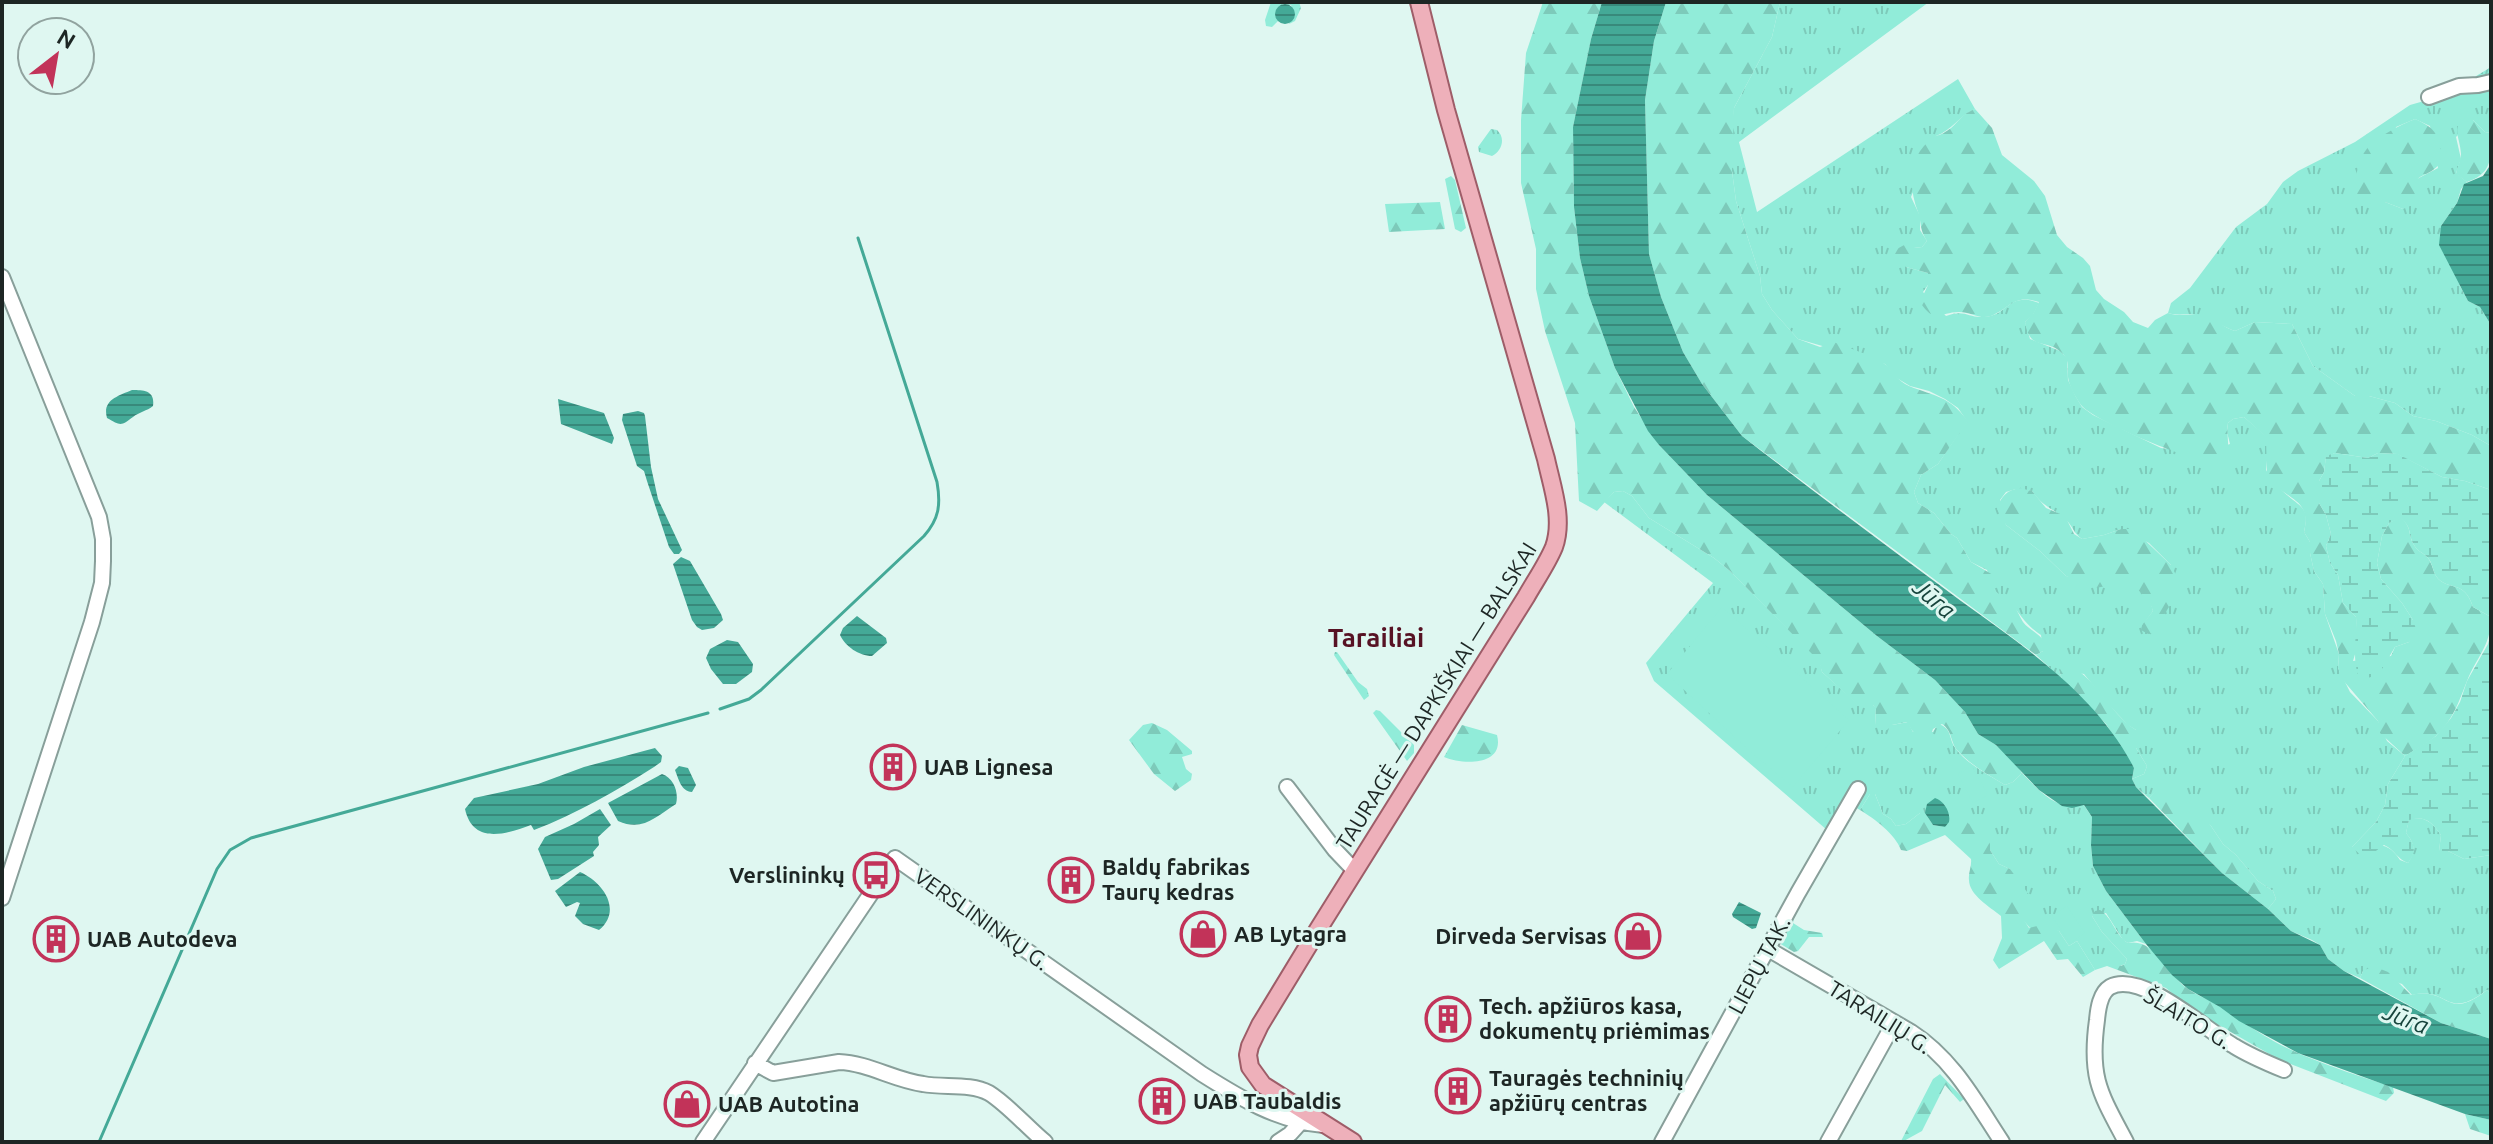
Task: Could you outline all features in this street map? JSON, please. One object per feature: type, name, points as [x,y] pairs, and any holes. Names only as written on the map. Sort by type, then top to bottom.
[{"type":"main road","name":"TAURAGĖ — DAPKIŠKIAI — BALSKAI","points":[[1323,1125],[1259,1081],[1251,1071],[1250,1046],[1260,1025],[1526,597],[1554,548],[1556,538],[1557,509],[1546,459],[1419,2]]},
{"type":"main road","points":[[1323,1125],[1353,1142]]},
{"type":"street","points":[[2429,97],[2459,86],[2491,82]]},
{"type":"street","points":[[2,277],[89,488],[103,539],[102,583],[92,622],[2,898]]},
{"type":"street","points":[[1287,787],[1355,871]]},
{"type":"street","name":"LIEPŲ TAK.","points":[[1662,1142],[1858,789]]},
{"type":"street","name":"VERSLININKŲ G.","points":[[703,1142],[895,858],[1202,1074],[1262,1109],[1300,1123],[1323,1125]]},
{"type":"street","name":"TARAILIŲ G.","points":[[1768,949],[1922,1039],[1958,1074],[2002,1142]]},
{"type":"street","name":"ŠLAITO G.","points":[[2126,1142],[2107,1110],[2096,1082],[2096,1022],[2103,994],[2110,988],[2120,984],[2147,990],[2233,1046],[2284,1070]]},
{"type":"street","points":[[1828,1142],[1894,1023]]},
{"type":"street","points":[[755,1063],[773,1073],[839,1062],[850,1063],[921,1084],[986,1091],[1045,1142]]},
{"type":"street","points":[[1278,1142],[1300,1123]]},
{"type":"green space","points":[[1271,2],[1299,2],[1301,8],[1295,21],[1289,24],[1294,12],[1291,5],[1283,4],[1277,8],[1278,21],[1272,27],[1266,26]]},
{"type":"green space","points":[[1543,2],[1602,2],[1573,127],[1574,207],[1580,258],[1589,296],[1615,368],[1634,407],[1659,445],[1707,495],[1935,680],[1965,712],[1978,734],[2014,762],[2022,773],[2013,782],[2005,785],[1968,761],[1955,748],[1948,730],[1942,724],[1933,729],[1930,738],[1916,734],[1907,722],[1880,730],[1875,725],[1876,709],[1873,705],[1859,706],[1822,672],[1819,661],[1730,571],[1649,518],[1632,496],[1623,491],[1614,492],[1597,511],[1579,501],[1575,423],[1545,331],[1536,289],[1536,249],[1521,183],[1521,120],[1526,53]]},
{"type":"green space","points":[[1666,2],[1780,2],[1772,37],[1734,108],[1732,171],[1736,201],[1760,276],[1762,294],[1798,339],[1820,347],[1834,342],[1875,358],[1905,384],[1948,401],[1961,412],[1968,421],[1938,464],[1921,475],[1914,492],[1918,503],[1934,513],[1957,538],[1971,562],[1993,575],[1996,591],[2009,600],[2023,622],[2044,640],[2043,651],[2036,655],[1742,436],[1702,384],[1683,352],[1661,297],[1649,254],[1645,100],[1654,41]]},
{"type":"green space","points":[[1780,2],[1929,2],[1739,142],[1757,212],[1958,79],[1975,109],[1936,136],[1911,197],[1920,216],[1920,230],[1927,241],[1922,247],[1914,248],[1906,267],[1928,273],[1928,285],[1923,292],[1946,316],[1958,313],[1992,316],[2021,300],[2039,303],[2025,322],[2030,339],[2060,351],[2067,358],[2068,380],[2082,407],[2161,448],[2191,456],[2230,444],[2228,423],[2244,417],[2267,437],[2266,470],[2305,514],[2304,532],[2310,542],[2314,571],[2323,584],[2325,614],[2339,654],[2338,668],[2350,692],[2378,721],[2387,741],[2405,756],[2388,784],[2385,805],[2376,822],[2352,847],[2385,846],[2408,863],[2413,848],[2406,833],[2409,819],[2419,818],[2431,823],[2441,835],[2439,851],[2448,851],[2464,859],[2491,855],[2491,993],[2487,990],[2473,999],[2455,1003],[2434,995],[2412,995],[2402,984],[2363,971],[2360,978],[2344,971],[2328,959],[2320,945],[2291,931],[2268,909],[2276,899],[2273,891],[2258,881],[2223,844],[2211,826],[2157,790],[2149,798],[2136,787],[2132,779],[2144,774],[2147,766],[2136,748],[2136,730],[2109,705],[2084,674],[2059,670],[2062,679],[2036,655],[2043,651],[2041,635],[1997,593],[1987,570],[1971,562],[1957,538],[1934,513],[1918,503],[1914,492],[1921,475],[1938,464],[1967,421],[1958,408],[1929,391],[1910,386],[1895,377],[1885,364],[1798,339],[1772,310],[1762,294],[1760,276],[1736,201],[1731,133],[1734,108],[1772,37]],"holes":[[[2016,489],[2032,491],[2066,520],[2082,539],[2121,529],[2149,543],[2171,565],[2148,634],[2143,625],[2153,611],[2150,600],[2137,588],[2066,576],[2006,525],[2000,500],[2006,492]]]},
{"type":"green space","points":[[2491,67],[2491,133],[2485,132],[2473,120],[2456,137],[2461,159],[2456,173],[2467,182],[2441,226],[2460,286],[2468,301],[2480,307],[2491,325],[2491,446],[2436,421],[2413,416],[2395,403],[2369,396],[2355,396],[2313,366],[2292,324],[2255,322],[2235,331],[2201,316],[2168,313],[2171,303],[2190,288],[2236,227],[2267,204],[2283,182],[2355,142],[2410,105],[2445,95]],"holes":[[[2415,119],[2430,126],[2438,168],[2415,180],[2403,209],[2385,202],[2396,127]]]},
{"type":"green space","points":[[1975,109],[1992,128],[2002,155],[2034,181],[2045,196],[2057,235],[2090,266],[2096,290],[2133,322],[2148,328],[2168,313],[2204,315],[2235,331],[2255,322],[2292,324],[2313,366],[2355,396],[2369,396],[2395,403],[2413,416],[2436,421],[2491,446],[2491,490],[2442,477],[2397,454],[2378,453],[2368,458],[2335,453],[2326,457],[2319,481],[2319,503],[2331,534],[2326,546],[2330,563],[2338,575],[2343,603],[2356,617],[2353,661],[2391,656],[2395,647],[2409,642],[2413,620],[2381,579],[2377,563],[2382,536],[2389,523],[2400,517],[2407,524],[2415,547],[2429,560],[2440,581],[2465,592],[2473,607],[2491,617],[2486,643],[2455,710],[2443,729],[2430,741],[2405,756],[2380,733],[2378,721],[2342,679],[2336,641],[2325,614],[2323,584],[2314,571],[2310,542],[2304,532],[2304,512],[2296,500],[2267,478],[2266,437],[2244,417],[2228,423],[2227,455],[2206,460],[2177,452],[2120,429],[2081,405],[2070,384],[2065,357],[2057,349],[2035,341],[2027,332],[2025,322],[2039,302],[2018,301],[1991,316],[1983,317],[1959,312],[1938,316],[1925,309],[1920,302],[1928,285],[1928,273],[1906,267],[1893,258],[1895,250],[1906,244],[1914,248],[1922,247],[1927,241],[1915,202],[1912,172],[1925,144]]},
{"type":"green space","points":[[2465,116],[2485,132],[2491,133],[2489,164],[2482,174],[2467,182],[2456,174],[2461,154],[2457,129]]},
{"type":"green space","points":[[2415,119],[2436,134],[2443,159],[2432,171],[2417,180],[2417,203],[2403,209],[2385,202],[2362,206],[2352,201],[2358,168],[2366,150],[2382,136]]},
{"type":"green space","points":[[1491,129],[1500,133],[1502,140],[1498,151],[1492,156],[1479,152],[1478,147]]},
{"type":"green space","points":[[1451,176],[1455,180],[1466,228],[1461,232],[1455,229],[1445,179]]},
{"type":"green space","points":[[1440,202],[1445,229],[1389,232],[1385,204]]},
{"type":"green space","points":[[2335,453],[2368,458],[2378,453],[2398,454],[2442,477],[2491,490],[2491,617],[2473,607],[2465,592],[2440,581],[2429,560],[2414,545],[2404,521],[2400,518],[2389,523],[2382,536],[2377,563],[2381,579],[2402,603],[2417,632],[2409,642],[2395,647],[2379,674],[2368,678],[2358,675],[2356,668],[2356,617],[2343,603],[2338,575],[2330,563],[2326,546],[2331,534],[2319,503],[2319,481],[2326,456]]},
{"type":"green space","points":[[2020,488],[2032,491],[2046,508],[2065,516],[2074,534],[2082,539],[2133,529],[2171,565],[2176,575],[2175,597],[2153,633],[2141,630],[2153,611],[2149,600],[2137,589],[2095,588],[2066,576],[2006,525],[1997,509],[2008,492]]},
{"type":"green space","points":[[1623,491],[1632,496],[1649,518],[1730,571],[1820,661],[1822,672],[1859,705],[1873,705],[1876,708],[1875,725],[1908,722],[1913,732],[1933,732],[1938,724],[1946,728],[1960,754],[2005,785],[2022,773],[2049,798],[2065,805],[2083,804],[2092,817],[2093,866],[2106,891],[2146,944],[2123,940],[2106,913],[2092,916],[2127,959],[2120,966],[2107,962],[2107,966],[2095,970],[2077,941],[2069,946],[2059,931],[2030,928],[2023,920],[2010,869],[1999,864],[1990,850],[1920,813],[1906,824],[1896,826],[1883,814],[1875,794],[1870,794],[1860,810],[1844,801],[1827,830],[1654,681],[1646,663],[1713,583],[1604,502],[1614,492]]},
{"type":"green space","points":[[1722,607],[1849,720],[1793,787],[1667,674]]},
{"type":"green space","points":[[2491,633],[2491,855],[2464,859],[2448,851],[2439,851],[2441,835],[2431,823],[2419,818],[2409,820],[2406,833],[2414,851],[2408,863],[2384,845],[2365,859],[2352,847],[2376,822],[2385,805],[2388,784],[2405,756],[2436,736],[2451,718]]},
{"type":"green space","points":[[1335,652],[1367,689],[1369,696],[1364,700],[1334,655]]},
{"type":"green space","points":[[2063,664],[2084,675],[2117,714],[2136,730],[2136,748],[2147,766],[2144,774],[2132,779],[2134,768],[2106,724],[2062,679],[2059,670]]},
{"type":"green space","points":[[1376,710],[1414,745],[1414,753],[1407,761],[1373,713]]},
{"type":"green space","points":[[1152,723],[1167,730],[1192,751],[1192,754],[1182,757],[1186,769],[1192,774],[1191,780],[1175,791],[1154,774],[1129,740],[1143,725]]},
{"type":"green space","points":[[1462,725],[1497,735],[1495,753],[1481,761],[1471,762],[1444,757]]},
{"type":"green space","points":[[1972,766],[1988,795],[1973,803],[1958,774]]},
{"type":"green space","points":[[2157,789],[2185,801],[2258,881],[2273,891],[2276,899],[2268,909],[2222,873],[2149,798]]},
{"type":"green space","points":[[1870,794],[1875,794],[1883,814],[1896,826],[1925,813],[1933,825],[1945,827],[1949,822],[1963,818],[1969,824],[1982,828],[1999,864],[2010,869],[2030,896],[2024,920],[2029,928],[2045,924],[2059,931],[2069,946],[2077,941],[2095,970],[2083,977],[2068,959],[2057,960],[2044,941],[1999,969],[1993,960],[2002,938],[2001,916],[1972,891],[1969,877],[1971,859],[1945,835],[1907,851],[1901,850],[1878,822],[1860,810]]},
{"type":"green space","points":[[2067,906],[2085,933],[2070,943],[2052,916]]},
{"type":"green space","points":[[1796,909],[1793,923],[1804,930],[1822,933],[1823,937],[1809,937],[1794,952],[1779,943],[1778,939]]},
{"type":"green space","points":[[2100,910],[2124,940],[2154,951],[2181,983],[2192,991],[2289,1049],[2393,1087],[2394,1093],[2386,1101],[2280,1060],[2192,1010],[2166,988],[2107,966],[2107,962],[2112,961],[2121,966],[2127,959],[2092,916]]},
{"type":"green space","points":[[2373,966],[2388,972],[2411,995],[2434,995],[2455,1004],[2473,999],[2487,990],[2491,993],[2491,1039],[2441,1023],[2360,978],[2363,971]]},
{"type":"green space","points":[[1940,1074],[1964,1099],[1960,1102],[1945,1085],[1922,1131],[1902,1142],[1933,1079]]},
{"type":"green space","points":[[2465,1114],[2491,1120],[2491,1136],[2470,1129]]},
{"type":"water","name":"Jūra","points":[[1602,2],[1666,2],[1654,41],[1645,100],[1649,254],[1661,297],[1683,352],[1702,384],[1742,436],[2058,674],[2119,742],[2134,768],[2132,779],[2136,787],[2222,873],[2291,931],[2320,945],[2328,959],[2344,971],[2441,1023],[2491,1039],[2491,1120],[2465,1114],[2298,1053],[2188,989],[2146,944],[2106,891],[2093,866],[2092,817],[2084,805],[2072,808],[2062,806],[2039,790],[1996,745],[1978,734],[1965,712],[1935,680],[1707,495],[1659,445],[1648,431],[1615,368],[1589,296],[1580,258],[1574,207],[1573,127]]},
{"type":"water","points":[[1285,4],[1292,7],[1295,14],[1292,21],[1285,24],[1278,21],[1275,14],[1278,7]]},
{"type":"water","points":[[2491,164],[2491,325],[2480,307],[2468,301],[2439,245],[2441,226],[2457,203],[2464,184],[2483,176]]},
{"type":"water","points":[[132,390],[148,392],[153,406],[123,423],[118,424],[107,418],[109,403]]},
{"type":"water","points":[[558,399],[604,413],[614,438],[612,444],[561,424]]},
{"type":"water","points":[[638,411],[645,416],[658,499],[682,550],[679,554],[674,554],[669,547],[644,471],[637,466],[622,420],[623,414]]},
{"type":"water","points":[[681,557],[690,561],[721,614],[723,620],[714,628],[702,630],[692,620],[673,564]]},
{"type":"water","points":[[857,616],[886,638],[887,643],[872,656],[853,650],[840,635],[843,628]]},
{"type":"water","points":[[727,640],[738,642],[753,664],[752,672],[736,684],[723,684],[706,658],[710,649]]},
{"type":"water","points":[[655,748],[662,756],[661,762],[654,767],[596,802],[534,830],[531,825],[501,833],[483,832],[475,828],[465,809],[474,798],[538,784],[584,767]]},
{"type":"water","points":[[679,766],[688,768],[696,785],[692,792],[685,790],[681,784],[675,770]]},
{"type":"water","points":[[662,774],[675,786],[676,804],[642,824],[618,821],[608,803]]},
{"type":"water","points":[[1935,798],[1948,811],[1949,822],[1945,827],[1933,825],[1925,813],[1927,804]]},
{"type":"water","points":[[600,809],[611,825],[598,837],[599,845],[593,852],[594,856],[558,879],[551,880],[538,849],[545,837]]},
{"type":"water","points":[[580,872],[596,882],[610,905],[606,922],[599,930],[583,924],[575,916],[580,903],[566,907],[555,891]]},
{"type":"water","points":[[1739,902],[1761,913],[1756,928],[1752,929],[1733,917]]},
{"type":"waterway","points":[[720,709],[749,699],[761,690],[924,536],[938,511],[937,482],[858,238]]},
{"type":"waterway","points":[[99,1142],[217,869],[230,850],[251,838],[708,713]]},
{"type":"place","name":"UAB Lignesa","points":[[893,767]]},
{"type":"place","name":"Verslininkų","points":[[876,875]]},
{"type":"place","name":"Baldų fabrikas Taurų kedras","points":[[1071,880]]},
{"type":"place","name":"AB Lytagra","points":[[1203,934]]},
{"type":"place","name":"Dirveda Servisas","points":[[1638,936]]},
{"type":"place","name":"UAB Autodeva","points":[[56,939]]},
{"type":"place","name":"Tech. apžiūros kasa, dokumentų priėmimas","points":[[1448,1019]]},
{"type":"place","name":"Tauragės techninių apžiūrų centras","points":[[1458,1091]]},
{"type":"place","name":"UAB Taubaldis","points":[[1162,1101]]},
{"type":"place","name":"UAB Autotina","points":[[687,1104]]},
{"type":"district","name":"Tarailiai","points":[[1376,638]]}]
